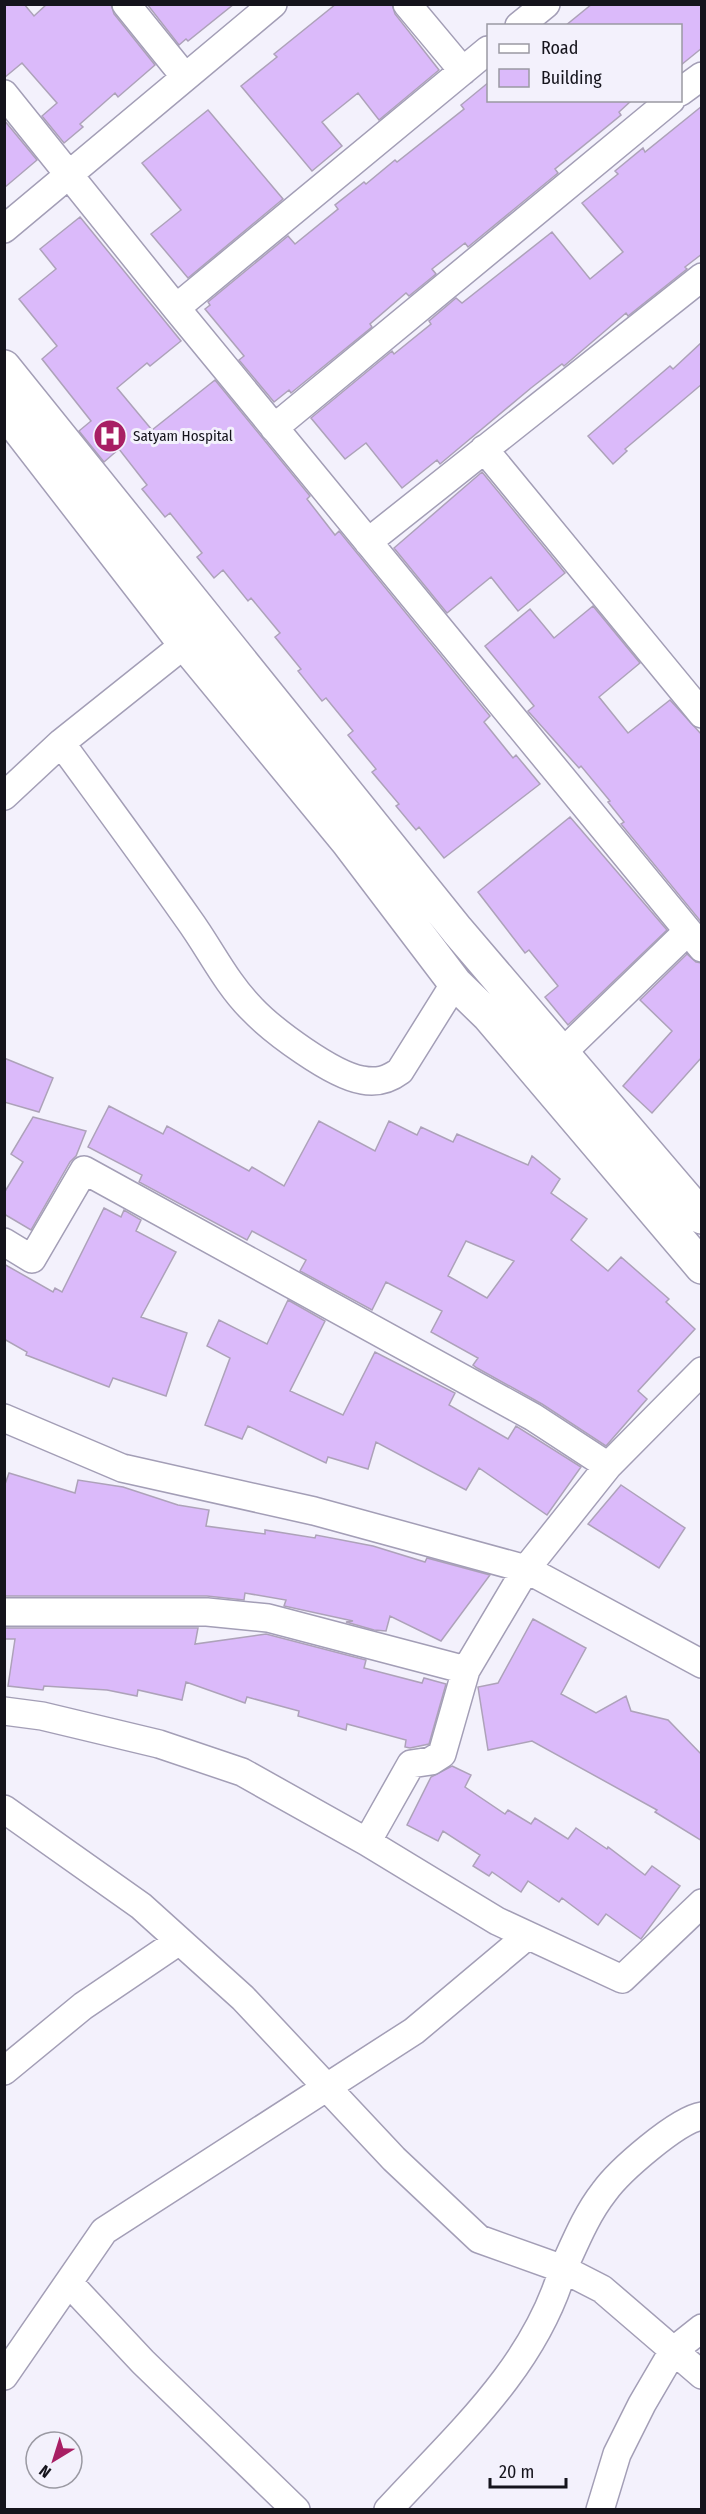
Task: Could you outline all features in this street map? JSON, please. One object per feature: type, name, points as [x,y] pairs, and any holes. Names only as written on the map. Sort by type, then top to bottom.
[{"type":"street","points":[[126,4],[185,77]]},
{"type":"street","points":[[4,229],[273,4]]},
{"type":"street","points":[[407,4],[463,71]]},
{"type":"street","points":[[521,24],[546,4]]},
{"type":"street","points":[[176,308],[487,52]]},
{"type":"street","points":[[682,91],[702,76]]},
{"type":"street","points":[[4,94],[274,428],[695,939],[563,1052]]},
{"type":"street","points":[[274,428],[669,102]]},
{"type":"street","points":[[368,542],[702,277]]},
{"type":"street","points":[[4,368],[457,930],[702,1217]]},
{"type":"street","points":[[4,410],[185,644],[348,842],[455,982],[489,1016],[699,1260]]},
{"type":"street","points":[[484,449],[702,714]]},
{"type":"street","points":[[4,796],[61,743],[185,644]]},
{"type":"street","points":[[61,743],[191,922],[230,984],[251,1008],[296,1046],[359,1080],[390,1079],[400,1071],[455,982]]},
{"type":"street","points":[[4,1242],[32,1259],[84,1170],[533,1417],[608,1466]]},
{"type":"street","points":[[366,1842],[411,1764],[431,1761],[442,1754],[466,1670],[530,1563],[608,1466],[702,1371]]},
{"type":"street","points":[[4,1418],[122,1468],[530,1563],[702,1664]]},
{"type":"street","points":[[4,1612],[207,1612],[268,1618],[466,1670]]},
{"type":"street","points":[[4,1711],[42,1716],[159,1744],[242,1772],[527,1936],[622,1978],[702,1903]]},
{"type":"street","points":[[4,1809],[141,1906],[243,1998],[394,2159],[479,2239],[563,2269],[602,2289],[702,2375]]},
{"type":"street","points":[[4,2376],[104,2231],[414,2031],[527,1936]]},
{"type":"street","points":[[4,2071],[83,2006],[179,1941]]},
{"type":"street","points":[[388,2510],[490,2402],[528,2350],[554,2298],[563,2269],[581,2230],[604,2191],[662,2137],[681,2124],[702,2116]]},
{"type":"street","points":[[69,2283],[143,2362],[296,2510]]},
{"type":"street","points":[[600,2510],[617,2454],[673,2351],[702,2328]]},
{"type":"building","points":[[4,4],[24,4],[34,16],[47,4],[111,4],[114,14],[155,65],[118,97],[115,93],[80,124],[83,127],[64,143],[42,116],[57,103],[22,63],[4,78]]},
{"type":"building","points":[[147,4],[234,4],[188,41],[186,39],[179,45]]},
{"type":"building","points":[[336,4],[392,4],[395,14],[439,70],[379,120],[358,93],[322,122],[342,146],[312,171],[241,86],[277,57],[274,54]]},
{"type":"building","points":[[592,4],[702,4],[702,48],[682,64],[682,24],[567,24]]},
{"type":"building","points":[[487,84],[487,102],[630,102],[619,112],[621,115],[555,169],[558,173],[468,247],[465,243],[432,269],[436,274],[409,296],[406,293],[370,324],[372,327],[291,393],[289,390],[274,402],[239,360],[244,356],[205,309],[210,305],[208,302],[288,236],[295,244],[338,209],[335,205],[364,182],[366,184],[395,160],[397,162],[464,109],[461,105]]},
{"type":"building","points":[[702,106],[702,254],[685,267],[687,269],[628,316],[626,313],[564,366],[562,364],[531,388],[440,464],[437,460],[402,488],[366,443],[345,459],[311,418],[392,351],[394,354],[431,324],[429,321],[456,298],[462,303],[552,232],[590,279],[623,252],[582,203],[618,174],[615,171],[643,148],[645,152]]},
{"type":"building","points":[[208,110],[283,199],[188,278],[151,234],[181,210],[142,163]]},
{"type":"building","points":[[4,120],[37,160],[4,188]]},
{"type":"building","points":[[80,217],[181,341],[150,366],[147,363],[117,388],[152,430],[215,380],[310,496],[307,499],[335,535],[339,531],[490,716],[484,722],[513,758],[516,755],[540,784],[444,858],[419,827],[416,830],[396,806],[399,804],[372,772],[376,769],[348,735],[353,731],[326,698],[322,701],[298,671],[301,669],[275,637],[280,633],[251,598],[248,601],[223,570],[214,578],[197,557],[202,553],[170,513],[165,517],[142,489],[147,485],[119,449],[104,462],[79,431],[91,421],[42,359],[57,346],[19,299],[56,269],[40,249]]},
{"type":"building","points":[[702,342],[702,384],[625,449],[627,451],[613,464],[588,436],[670,366],[673,369]]},
{"type":"building","points":[[482,472],[565,573],[518,611],[491,577],[447,613],[394,548]]},
{"type":"building","points":[[593,606],[640,663],[599,697],[628,733],[670,700],[702,735],[702,923],[621,824],[624,822],[608,802],[610,801],[581,766],[579,768],[528,711],[534,706],[485,646],[530,609],[554,638]]},
{"type":"building","points":[[570,817],[667,930],[568,1025],[545,997],[558,986],[529,950],[525,953],[478,892]]},
{"type":"building","points":[[687,954],[696,962],[702,963],[702,1057],[652,1113],[623,1086],[672,1031],[640,1000]]},
{"type":"building","points":[[4,1058],[53,1078],[39,1112],[4,1102]]},
{"type":"building","points":[[109,1106],[163,1134],[167,1126],[249,1171],[252,1167],[284,1186],[319,1121],[375,1151],[389,1121],[417,1135],[421,1127],[453,1142],[457,1134],[528,1165],[532,1156],[560,1179],[551,1193],[587,1219],[571,1240],[608,1271],[621,1257],[669,1299],[666,1302],[695,1329],[638,1391],[647,1399],[606,1446],[542,1404],[477,1368],[473,1365],[478,1358],[431,1332],[442,1311],[386,1282],[372,1310],[300,1271],[306,1260],[252,1231],[247,1240],[139,1182],[142,1175],[88,1147]],"holes":[[[466,1241],[514,1261],[487,1298],[448,1276]]]},
{"type":"building","points":[[33,1117],[86,1131],[76,1156],[70,1162],[31,1230],[4,1214],[4,1193],[23,1162],[11,1154]]},
{"type":"building","points":[[104,1208],[121,1217],[124,1210],[141,1220],[136,1231],[176,1252],[141,1317],[187,1333],[166,1396],[113,1378],[109,1387],[26,1355],[27,1352],[4,1339],[4,1264],[53,1292],[55,1288],[62,1292]]},
{"type":"building","points":[[288,1300],[325,1321],[290,1391],[343,1415],[375,1352],[455,1393],[449,1405],[508,1439],[516,1426],[581,1467],[547,1515],[479,1468],[466,1490],[376,1442],[368,1469],[328,1457],[326,1463],[248,1426],[242,1439],[205,1425],[230,1358],[207,1346],[219,1320],[267,1344]]},
{"type":"building","points":[[9,1473],[75,1493],[78,1480],[123,1487],[178,1505],[209,1510],[206,1526],[265,1534],[265,1530],[315,1538],[316,1535],[373,1546],[425,1562],[427,1558],[490,1575],[441,1641],[390,1616],[386,1631],[374,1630],[346,1622],[353,1621],[284,1606],[286,1600],[245,1593],[244,1600],[207,1596],[4,1596],[4,1487]]},
{"type":"building","points":[[621,1485],[685,1528],[659,1568],[588,1524]]},
{"type":"building","points":[[533,1619],[586,1648],[561,1694],[596,1713],[626,1696],[631,1711],[668,1720],[702,1755],[702,1841],[655,1812],[657,1810],[532,1741],[488,1750],[478,1687],[498,1683]]},
{"type":"building","points":[[4,1628],[198,1628],[195,1644],[266,1634],[366,1660],[364,1668],[422,1683],[424,1678],[446,1684],[429,1744],[410,1748],[405,1747],[406,1740],[347,1724],[346,1730],[298,1716],[299,1711],[247,1697],[245,1703],[186,1682],[182,1700],[138,1690],[137,1696],[107,1690],[44,1686],[43,1690],[8,1686],[15,1639],[4,1639]]},
{"type":"building","points":[[452,1766],[471,1775],[465,1787],[505,1814],[508,1810],[531,1824],[535,1818],[568,1839],[576,1828],[607,1849],[608,1847],[645,1875],[652,1866],[680,1886],[641,1939],[606,1914],[598,1925],[562,1898],[559,1902],[528,1881],[521,1892],[492,1872],[489,1876],[473,1866],[480,1855],[443,1831],[438,1841],[407,1825],[431,1777]]},
{"type":"place","name":"Satyam Hospital","points":[[110,436]]}]
